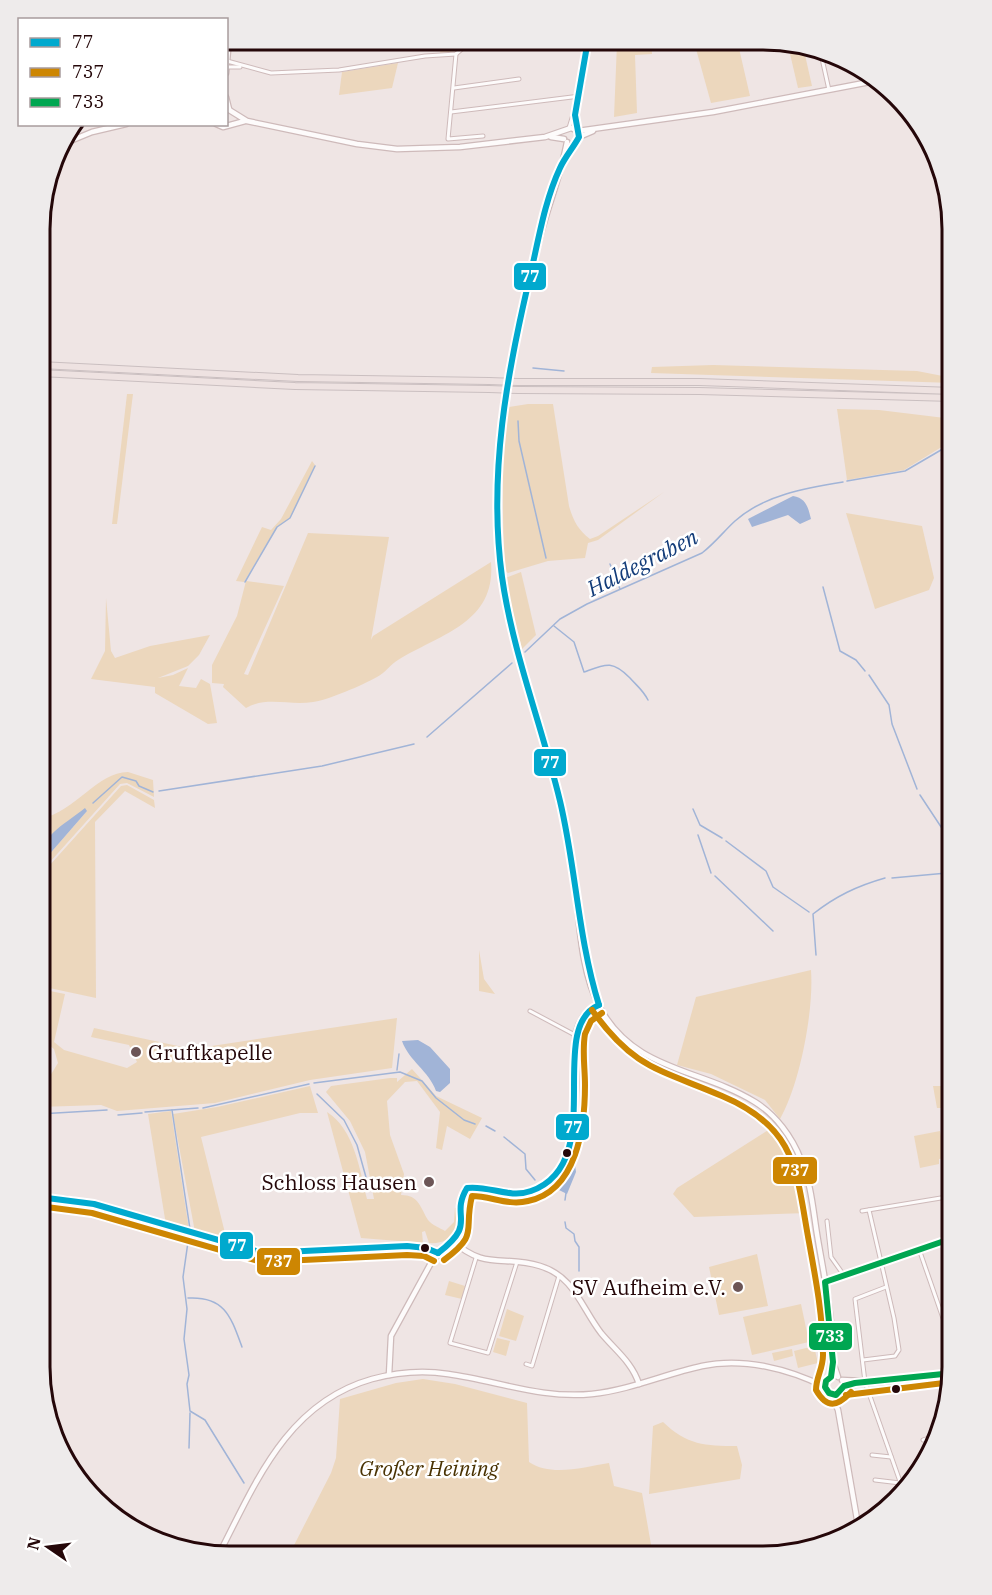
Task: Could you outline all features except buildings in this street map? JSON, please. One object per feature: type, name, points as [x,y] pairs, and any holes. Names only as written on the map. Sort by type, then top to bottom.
[{"type":"highway","points":[[49,365],[298,378],[699,382],[942,391]]},
{"type":"highway","points":[[49,373],[295,386],[699,391],[942,398]]},
{"type":"main road","points":[[229,110],[247,121],[357,144],[397,149],[460,147],[545,137],[567,130],[595,129],[868,82]]},
{"type":"main road","points":[[229,110],[229,125],[247,121]]},
{"type":"main road","points":[[73,140],[92,132],[118,126]]},
{"type":"main road","points":[[561,164],[579,137],[595,129]]},
{"type":"main road","points":[[567,130],[561,164],[530,278],[504,406],[497,481],[499,554],[517,646],[560,802],[585,959],[599,1005],[614,1028],[647,1056],[735,1092],[759,1105],[783,1127],[794,1145],[808,1180],[825,1282],[833,1362],[831,1377],[826,1384]]},
{"type":"main road","points":[[577,130],[579,137]]},
{"type":"main road","points":[[545,137],[574,143]]},
{"type":"main road","points":[[389,1375],[391,1336],[438,1253],[453,1241],[460,1231],[463,1196],[467,1188],[508,1195],[523,1194],[544,1185],[559,1168],[566,1150],[575,1104],[575,1035],[584,1017],[599,1005]]},
{"type":"main road","points":[[49,1198],[94,1204],[274,1254],[379,1247],[429,1247],[438,1253]]},
{"type":"main road","points":[[453,1241],[476,1258],[540,1266],[559,1276],[574,1290],[598,1330],[628,1361],[639,1384]]},
{"type":"main road","points":[[833,1362],[841,1381],[838,1410]]},
{"type":"main road","points":[[223,1546],[265,1465],[298,1422],[336,1393],[389,1375],[418,1371],[449,1374],[514,1389],[569,1396],[614,1391],[701,1366],[729,1363],[769,1367],[826,1384]]},
{"type":"main road","points":[[831,1377],[855,1383],[942,1374]]},
{"type":"main road","points":[[826,1384],[838,1410],[857,1519]]},
{"type":"main road","points":[[831,1394],[840,1393]]},
{"type":"street","points":[[228,64],[272,73],[320,72],[456,54],[462,49]]},
{"type":"street","points":[[567,130],[575,115],[580,96],[587,49]]},
{"type":"street","points":[[456,54],[448,139],[483,136]]},
{"type":"street","points":[[822,60],[829,90]]},
{"type":"street","points":[[454,88],[519,79]]},
{"type":"street","points":[[451,112],[580,96]]},
{"type":"street","points":[[575,115],[577,130]]},
{"type":"street","points":[[530,1011],[575,1035]]},
{"type":"street","points":[[862,1211],[942,1198]]},
{"type":"street","points":[[863,1360],[895,1356],[899,1350],[869,1210]]},
{"type":"street","points":[[827,1221],[831,1257],[843,1274]]},
{"type":"street","points":[[825,1282],[843,1274],[920,1252],[942,1243]]},
{"type":"street","points":[[920,1252],[942,1315]]},
{"type":"street","points":[[476,1258],[450,1343],[488,1353],[517,1262]]},
{"type":"street","points":[[526,1364],[532,1366],[559,1276]]},
{"type":"street","points":[[886,1287],[855,1299],[866,1382],[901,1482]]},
{"type":"street","points":[[923,1440],[927,1438]]},
{"type":"street","points":[[872,1455],[892,1457]]},
{"type":"street","points":[[875,1480],[900,1483]]},
{"type":"green space","points":[[441,49],[460,49],[458,51],[440,53]]},
{"type":"green space","points":[[617,49],[652,49],[652,54],[635,55],[637,113],[614,117]]},
{"type":"green space","points":[[696,49],[739,49],[750,96],[711,103]]},
{"type":"green space","points":[[789,52],[805,55],[812,86],[798,88]]},
{"type":"green space","points":[[398,63],[392,88],[339,95],[342,72]]},
{"type":"green space","points":[[713,365],[917,371],[942,376],[942,383],[651,373],[652,367]]},
{"type":"green space","points":[[127,394],[133,394],[117,524],[112,524]]},
{"type":"green space","points":[[553,404],[569,506],[576,524],[590,539],[664,492],[598,540],[588,543],[585,558],[548,561],[508,573],[505,571],[503,511],[506,410],[509,407]]},
{"type":"green space","points":[[837,409],[879,410],[942,418],[942,447],[904,470],[847,480]]},
{"type":"green space","points":[[312,461],[315,465],[290,518],[277,527],[244,582],[236,581],[262,527],[271,530],[281,519]]},
{"type":"green space","points":[[846,513],[922,526],[934,578],[929,590],[875,609]]},
{"type":"green space","points":[[308,533],[389,537],[371,640],[373,636],[491,562],[490,583],[475,613],[462,624],[398,660],[371,680],[319,701],[270,702],[254,704],[246,708],[223,687],[224,684],[212,683],[212,665],[237,616],[246,581],[284,586],[244,674],[248,675]]},
{"type":"green space","points":[[521,572],[536,635],[522,649],[505,578]]},
{"type":"green space","points":[[106,598],[111,651],[115,658],[150,646],[210,635],[199,655],[188,666],[158,678],[173,675],[188,668],[179,686],[196,688],[201,679],[210,684],[217,723],[208,724],[155,693],[155,687],[91,679],[105,651]]},
{"type":"green space","points":[[128,772],[153,780],[154,797],[127,783],[120,784],[49,863],[49,855],[87,811],[49,838],[49,816],[65,808],[106,778]]},
{"type":"green space","points":[[127,785],[154,800],[155,808],[125,791],[95,822],[96,998],[49,988],[49,866],[121,786]]},
{"type":"green space","points":[[479,950],[484,979],[495,994],[479,991]]},
{"type":"green space","points":[[811,970],[810,1005],[804,1046],[794,1087],[780,1119],[765,1100],[711,1074],[677,1065],[696,997]]},
{"type":"green space","points":[[49,991],[65,994],[54,1042],[64,1050],[127,1068],[137,1062],[129,1045],[91,1037],[94,1028],[192,1049],[397,1018],[392,1068],[310,1080],[215,1103],[117,1111],[101,1105],[49,1107],[49,1076],[58,1063],[54,1049],[49,1045]]},
{"type":"green space","points":[[412,1069],[436,1096],[482,1118],[470,1139],[447,1126],[442,1150],[436,1148],[440,1112],[417,1081],[405,1082],[387,1101],[390,1135],[404,1174],[401,1195],[415,1199],[428,1220],[445,1231],[454,1222],[455,1208],[460,1206],[458,1221],[449,1238],[437,1243],[429,1243],[425,1231],[422,1232],[423,1243],[361,1238],[327,1112],[336,1119],[350,1139],[367,1199],[374,1199],[365,1152],[350,1121],[326,1092],[331,1086],[390,1078],[397,1078],[397,1082]]},
{"type":"green space","points":[[310,1086],[318,1113],[300,1113],[201,1137],[227,1241],[195,1232],[173,1114],[217,1107]]},
{"type":"green space","points":[[933,1086],[942,1086],[942,1108],[937,1108]]},
{"type":"green space","points":[[171,1111],[189,1230],[166,1225],[148,1114]]},
{"type":"green space","points":[[773,1127],[792,1156],[807,1213],[694,1217],[673,1194],[677,1188]]},
{"type":"green space","points":[[940,1131],[942,1158],[939,1159],[939,1164],[920,1168],[914,1136]]},
{"type":"green space","name":"SV Aufheim e.V.","points":[[757,1254],[768,1306],[719,1315],[709,1267]]},
{"type":"green space","points":[[449,1281],[465,1286],[462,1299],[445,1295]]},
{"type":"green space","name":"SV Aufheim e.V.","points":[[801,1304],[809,1342],[752,1355],[743,1317]]},
{"type":"green space","points":[[507,1309],[524,1316],[516,1341],[499,1336]]},
{"type":"green space","points":[[497,1338],[510,1341],[506,1356],[493,1352]]},
{"type":"green space","points":[[814,1346],[818,1363],[798,1368],[794,1351]]},
{"type":"green space","points":[[792,1349],[793,1356],[774,1361],[772,1353]]},
{"type":"green space","name":"Großer Heining","points":[[423,1379],[455,1384],[527,1403],[529,1462],[538,1467],[557,1470],[609,1463],[614,1486],[642,1493],[651,1546],[294,1546],[331,1473],[336,1458],[340,1399],[396,1383]]},
{"type":"green space","points":[[663,1422],[680,1435],[697,1443],[737,1446],[742,1465],[740,1479],[649,1494],[653,1426]]},
{"type":"water","points":[[793,496],[804,501],[811,519],[800,524],[788,515],[752,527],[748,519]]},
{"type":"water","points":[[85,808],[87,811],[49,855],[49,837]]},
{"type":"water","points":[[418,1040],[430,1047],[450,1069],[450,1083],[440,1092],[436,1091],[402,1041]]},
{"type":"water","points":[[568,1164],[575,1165],[576,1172],[567,1194],[557,1189],[554,1184]]},
{"type":"waterway","points":[[533,368],[564,371]]},
{"type":"waterway","points":[[518,421],[519,441],[546,558]]},
{"type":"waterway","name":"Haldegraben","points":[[847,481],[905,471],[942,449]]},
{"type":"waterway","points":[[245,582],[277,527],[290,518],[315,466]]},
{"type":"waterway","name":"Haldegraben","points":[[525,652],[560,619],[587,604],[702,553],[735,521],[759,505],[800,490],[843,482]]},
{"type":"waterway","points":[[610,564],[620,589]]},
{"type":"waterway","points":[[823,587],[840,651],[856,660],[865,671]]},
{"type":"waterway","points":[[554,626],[574,642],[584,672],[608,665],[618,668],[630,678],[648,700]]},
{"type":"waterway","name":"Haldegraben","points":[[427,737],[512,663]]},
{"type":"waterway","points":[[869,675],[889,705],[892,724],[917,789]]},
{"type":"waterway","name":"Haldegraben","points":[[159,791],[322,766],[414,744]]},
{"type":"waterway","name":"Haldegraben","points":[[93,803],[122,777],[136,781],[139,786],[153,792]]},
{"type":"waterway","points":[[920,795],[942,828]]},
{"type":"waterway","points":[[693,809],[700,825],[722,838]]},
{"type":"waterway","points":[[698,835],[711,873]]},
{"type":"waterway","points":[[726,841],[766,871],[773,887],[809,912]]},
{"type":"waterway","points":[[892,878],[942,873]]},
{"type":"waterway","points":[[715,876],[773,931]]},
{"type":"waterway","points":[[816,955],[813,914],[847,892],[885,878]]},
{"type":"waterway","points":[[397,1070],[399,1054]]},
{"type":"waterway","name":"Haldegraben","points":[[314,1083],[400,1072],[422,1081],[436,1098],[464,1120],[475,1124]]},
{"type":"waterway","name":"Haldegraben","points":[[203,1108],[309,1084]]},
{"type":"waterway","points":[[317,1094],[344,1120],[357,1145],[369,1188]]},
{"type":"waterway","name":"Haldegraben","points":[[145,1112],[198,1108]]},
{"type":"waterway","name":"Haldegraben","points":[[49,1113],[107,1110]]},
{"type":"waterway","points":[[172,1110],[190,1229]]},
{"type":"waterway","name":"Haldegraben","points":[[118,1115],[142,1113]]},
{"type":"waterway","name":"Haldegraben","points":[[486,1126],[495,1131]]},
{"type":"waterway","name":"Haldegraben","points":[[504,1137],[525,1154],[526,1169],[535,1180]]},
{"type":"waterway","points":[[565,1200],[566,1193]]},
{"type":"waterway","points":[[565,1222],[566,1228],[574,1234],[579,1247],[579,1271]]},
{"type":"waterway","points":[[189,1235],[183,1277],[187,1309],[184,1339],[189,1375],[187,1384],[190,1411],[205,1420],[244,1483]]},
{"type":"waterway","points":[[188,1298],[210,1301],[225,1310],[242,1347]]},
{"type":"waterway","points":[[189,1448],[190,1413]]},
{"type":"transit line","name":"77","points":[[586,49],[575,115],[579,137],[562,164],[550,193],[514,347],[502,423],[497,500],[498,538],[507,606],[520,662],[560,801],[586,954],[599,1005]]},
{"type":"transit line","name":"77","points":[[438,1253],[457,1234],[461,1220],[462,1198],[467,1188],[523,1193],[531,1191],[554,1176],[567,1153],[573,1126],[576,1040],[584,1018],[599,1005]]},
{"type":"transit line","name":"737","points":[[592,1010],[621,1045],[635,1056],[649,1065],[747,1109],[766,1122],[779,1138],[796,1173],[819,1298],[823,1355],[816,1390],[824,1400],[832,1404],[841,1401],[851,1392]]},
{"type":"transit line","name":"737","points":[[444,1260],[462,1244],[466,1237],[472,1196],[507,1202],[528,1201],[545,1195],[558,1185],[568,1171],[580,1138],[583,1119],[585,1034],[591,1021],[602,1013]]},
{"type":"transit line","name":"77","points":[[49,1198],[94,1204],[263,1253],[407,1246],[426,1248],[438,1253]]},
{"type":"transit line","name":"737","points":[[49,1207],[92,1213],[262,1262],[407,1255],[424,1256],[434,1261]]},
{"type":"transit line","name":"733","points":[[942,1242],[825,1282],[833,1362],[831,1377],[826,1381],[825,1387],[829,1393],[836,1395],[844,1386],[855,1383],[942,1374]]},
{"type":"transit line","name":"737","points":[[846,1395],[941,1383]]},
{"type":"place","name":"Gruftkapelle","points":[[136,1052]]},
{"type":"place","name":"Schloss Hausen","points":[[429,1182]]},
{"type":"place","name":"SV Aufheim e.V.","points":[[738,1287]]}]
